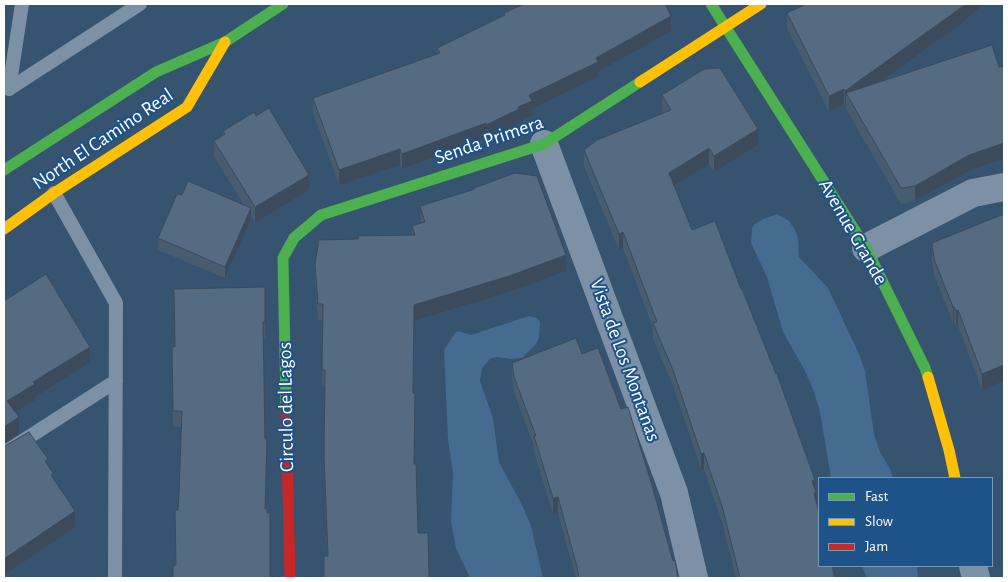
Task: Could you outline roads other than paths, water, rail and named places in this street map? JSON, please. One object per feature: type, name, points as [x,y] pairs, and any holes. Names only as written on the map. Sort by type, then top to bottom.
[{"type":"street","name":"North El Camino Real","points":[[4,170],[156,72],[225,42],[283,4]]},
{"type":"street","name":"Avenue Grande","points":[[711,4],[866,248],[925,368],[949,450],[955,477]]},
{"type":"street","name":"Senda Primera","points":[[294,238],[321,215],[544,144],[761,4]]},
{"type":"street","name":"North El Camino Real","points":[[4,229],[54,193],[187,107],[225,42]]},
{"type":"street","name":"Vista de Los Montanas","points":[[544,144],[674,493],[694,578]]},
{"type":"street","points":[[866,248],[973,193],[1004,187]]},
{"type":"street","name":"Circulo del Lagos","points":[[290,578],[283,258],[294,238]]},
{"type":"lane","points":[[22,4],[9,89],[140,4]]},
{"type":"lane","points":[[54,193],[116,303],[115,578]]},
{"type":"lane","points":[[4,453],[116,381]]},
{"type":"water","points":[[777,214],[789,221],[798,238],[799,257],[828,288],[865,371],[874,434],[880,452],[893,477],[831,477],[820,412],[813,389],[783,332],[767,277],[751,243],[752,228],[763,219]]},
{"type":"water","points":[[529,316],[537,318],[540,322],[539,338],[536,344],[522,358],[497,357],[490,359],[482,368],[480,381],[493,418],[499,462],[531,526],[543,578],[470,578],[456,548],[451,521],[453,473],[448,440],[444,350],[458,331],[471,335]]},
{"type":"water","points":[[862,567],[917,567],[918,578],[867,578]]}]
